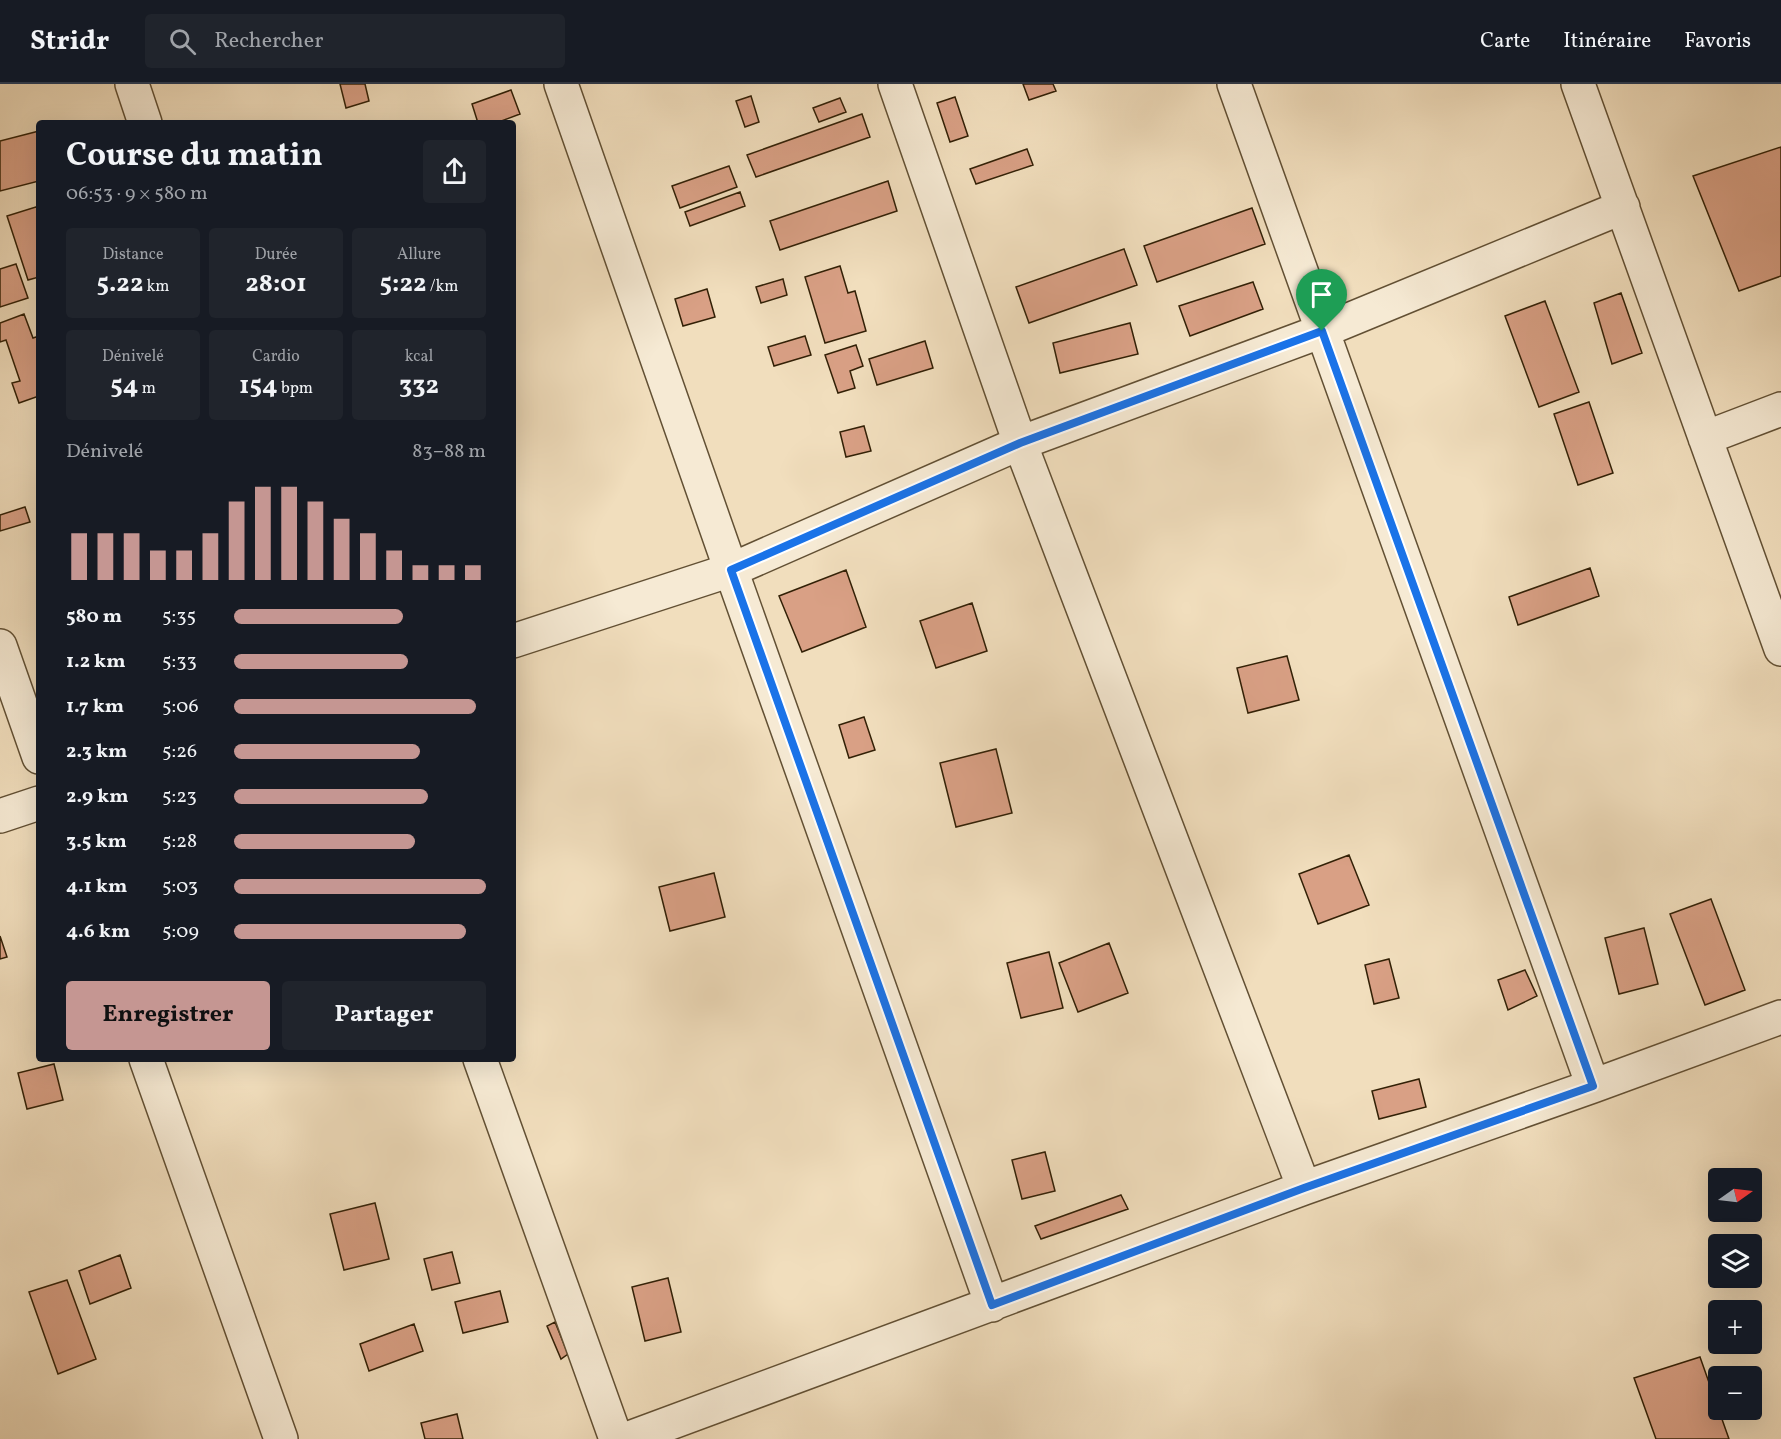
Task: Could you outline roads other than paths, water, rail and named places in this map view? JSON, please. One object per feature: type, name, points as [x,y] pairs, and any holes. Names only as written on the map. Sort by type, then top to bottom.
[{"type":"street","points":[[132,84],[145,120]]},
{"type":"street","points":[[561,84],[992,1305]]},
{"type":"street","points":[[895,84],[1020,443],[1304,1188]]},
{"type":"street","points":[[1234,84],[1593,1086]]},
{"type":"street","points":[[1578,84],[1781,649]]},
{"type":"street","points":[[516,640],[731,570],[1020,443],[1322,331],[1623,207]]},
{"type":"street","points":[[1705,438],[1781,409]]},
{"type":"street","points":[[0,646],[36,748]]},
{"type":"street","points":[[0,816],[36,804]]},
{"type":"street","points":[[627,1439],[1304,1188],[1781,1017]]},
{"type":"street","points":[[147,1062],[281,1439]]},
{"type":"street","points":[[481,1062],[616,1439]]}]
